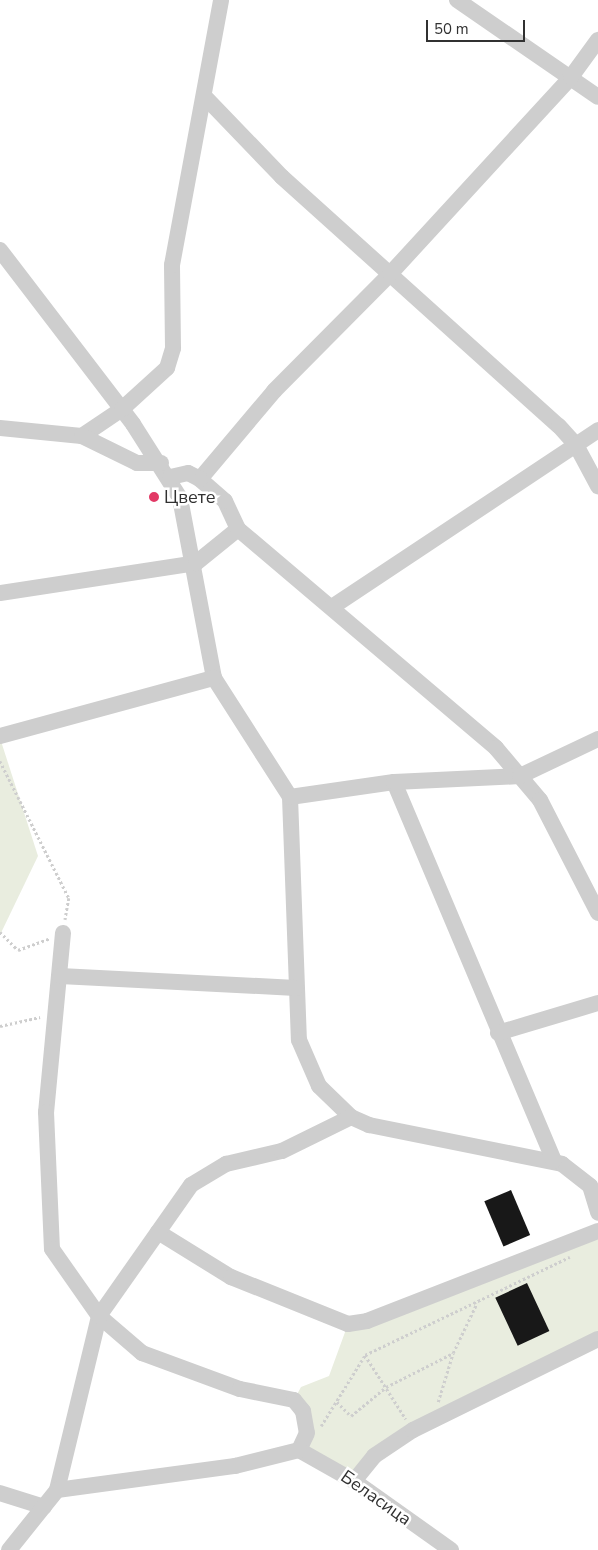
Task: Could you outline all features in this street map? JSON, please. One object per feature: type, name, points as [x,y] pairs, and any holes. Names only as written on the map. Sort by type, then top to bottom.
[{"type":"street","points":[[82,436],[122,409],[167,368],[172,348],[172,265],[192,146],[206,98],[221,0]]},
{"type":"street","points":[[457,0],[598,97]]},
{"type":"street","points":[[200,479],[274,391],[390,274],[571,77],[598,40]]},
{"type":"street","points":[[206,98],[282,177],[576,445],[598,486]]},
{"type":"street","points":[[0,250],[122,409],[166,470],[196,563],[214,678],[290,796],[299,1040],[307,1064],[319,1086],[351,1117],[386,1129],[554,1161],[594,1184],[598,1213]]},
{"type":"street","points":[[0,428],[82,436],[137,463],[188,473],[200,479],[224,501],[238,529],[496,748],[540,800],[598,913]]},
{"type":"street","points":[[332,607],[598,430]]},
{"type":"street","points":[[0,593],[196,563],[238,529]]},
{"type":"street","points":[[0,736],[214,678]]},
{"type":"street","points":[[290,796],[394,782],[520,776],[598,739]]},
{"type":"street","points":[[394,782],[498,1033],[554,1161]]},
{"type":"street","points":[[57,1490],[236,1466],[300,1450],[307,1433],[303,1411],[294,1400],[183,1371],[142,1353],[99,1316],[52,1249],[46,1112],[63,934]]},
{"type":"street","points":[[60,976],[296,988]]},
{"type":"street","points":[[498,1033],[598,1003]]},
{"type":"street","points":[[9,1550],[57,1490],[99,1316],[158,1232],[198,1181],[226,1164],[282,1151],[351,1117]]},
{"type":"street","points":[[158,1232],[231,1277],[348,1324],[367,1321],[590,1234]]},
{"type":"street","points":[[354,1481],[374,1456],[413,1430],[598,1339]]},
{"type":"street","name":"Беласица","points":[[300,1450],[354,1481],[438,1547]]},
{"type":"street","points":[[0,1493],[44,1507]]},
{"type":"path","points":[[0,761],[69,898],[63,934],[18,950],[0,932]]},
{"type":"path","points":[[0,1026],[56,1013]]},
{"type":"path","points":[[318,1430],[365,1355],[566,1262],[590,1234]]},
{"type":"path","points":[[433,1420],[453,1353],[477,1303]]},
{"type":"path","points":[[337,1402],[352,1416],[386,1386],[453,1353]]},
{"type":"path","points":[[365,1355],[413,1430]]},
{"type":"shaded area","points":[[0,738],[38,856],[0,935]]},
{"type":"shaded area","points":[[598,1231],[598,1339],[413,1430],[354,1481],[299,1450],[307,1433],[294,1400],[301,1387],[329,1376],[348,1324]]},
{"type":"building","points":[[511,1190],[530,1235],[503,1246],[484,1201]]},
{"type":"building","points":[[527,1283],[549,1331],[518,1346],[495,1298]]},
{"type":"place","name":"Цвете","points":[[154,497]]}]
